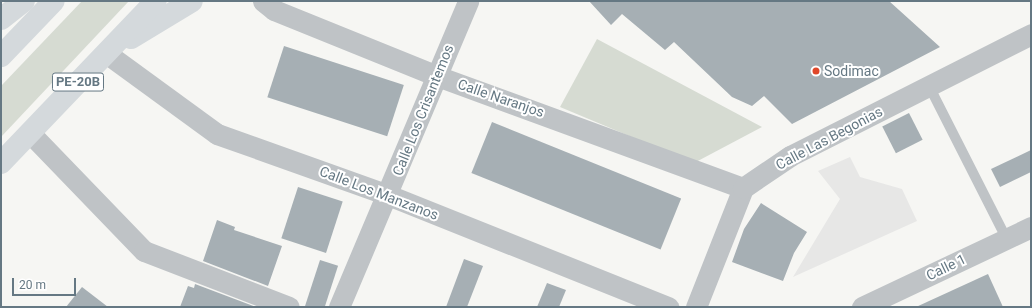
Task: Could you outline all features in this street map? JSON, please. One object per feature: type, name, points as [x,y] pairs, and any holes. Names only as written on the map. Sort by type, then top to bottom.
[{"type":"highway","points":[[1,19],[24,1]]},
{"type":"highway","points":[[1,56],[54,1]]},
{"type":"highway","name":"PE-20B","points":[[1,162],[156,1]]},
{"type":"highway","points":[[106,53],[192,1]]},
{"type":"street","name":"Calle Naranjos","points":[[263,1],[274,10],[437,76],[743,188]]},
{"type":"street","name":"Calle Los Crisantemos","points":[[339,307],[388,195],[468,1]]},
{"type":"street","name":"Calle Las Begonias","points":[[743,188],[790,156],[1031,34]]},
{"type":"street","name":"Calle Los Manzanos","points":[[106,53],[217,134],[388,195],[668,307]]},
{"type":"street","points":[[30,132],[144,251],[290,307]]},
{"type":"street","points":[[696,307],[743,188]]},
{"type":"street","name":"Calle 1","points":[[862,307],[1030,227]]},
{"type":"lane","points":[[930,86],[1006,238]]},
{"type":"shaded area","points":[[82,1],[129,1],[1,137],[1,86]]},
{"type":"shaded area","points":[[597,39],[762,127],[694,163],[560,107]]},
{"type":"shaded area","points":[[850,157],[860,177],[902,189],[917,221],[793,277],[840,199],[818,171]]},
{"type":"building","name":"Sodimac","points":[[589,1],[889,1],[940,47],[792,124],[764,96],[752,106],[732,97],[674,42],[665,50],[622,14],[611,25]]},
{"type":"building","points":[[284,46],[404,85],[387,136],[267,97]]},
{"type":"building","points":[[909,113],[923,140],[896,153],[882,127]]},
{"type":"building","points":[[492,122],[681,198],[661,249],[471,173]]},
{"type":"building","points":[[1031,150],[1031,172],[1000,187],[991,169]]},
{"type":"building","points":[[298,187],[343,202],[326,253],[281,238]]},
{"type":"building","points":[[761,203],[807,232],[794,253],[783,281],[732,262],[744,229]]},
{"type":"building","points":[[217,220],[235,227],[234,230],[282,246],[268,286],[203,261]]},
{"type":"building","points":[[464,259],[483,266],[467,307],[446,307]]},
{"type":"building","points":[[320,260],[338,266],[325,307],[305,307]]},
{"type":"building","points":[[988,274],[1003,307],[916,307]]},
{"type":"building","points":[[547,283],[566,290],[559,307],[537,307]]},
{"type":"building","points":[[195,284],[256,307],[180,307],[188,286],[194,288]]},
{"type":"building","points":[[82,287],[108,307],[66,307]]},
{"type":"place","name":"Sodimac","points":[[816,71]]}]
